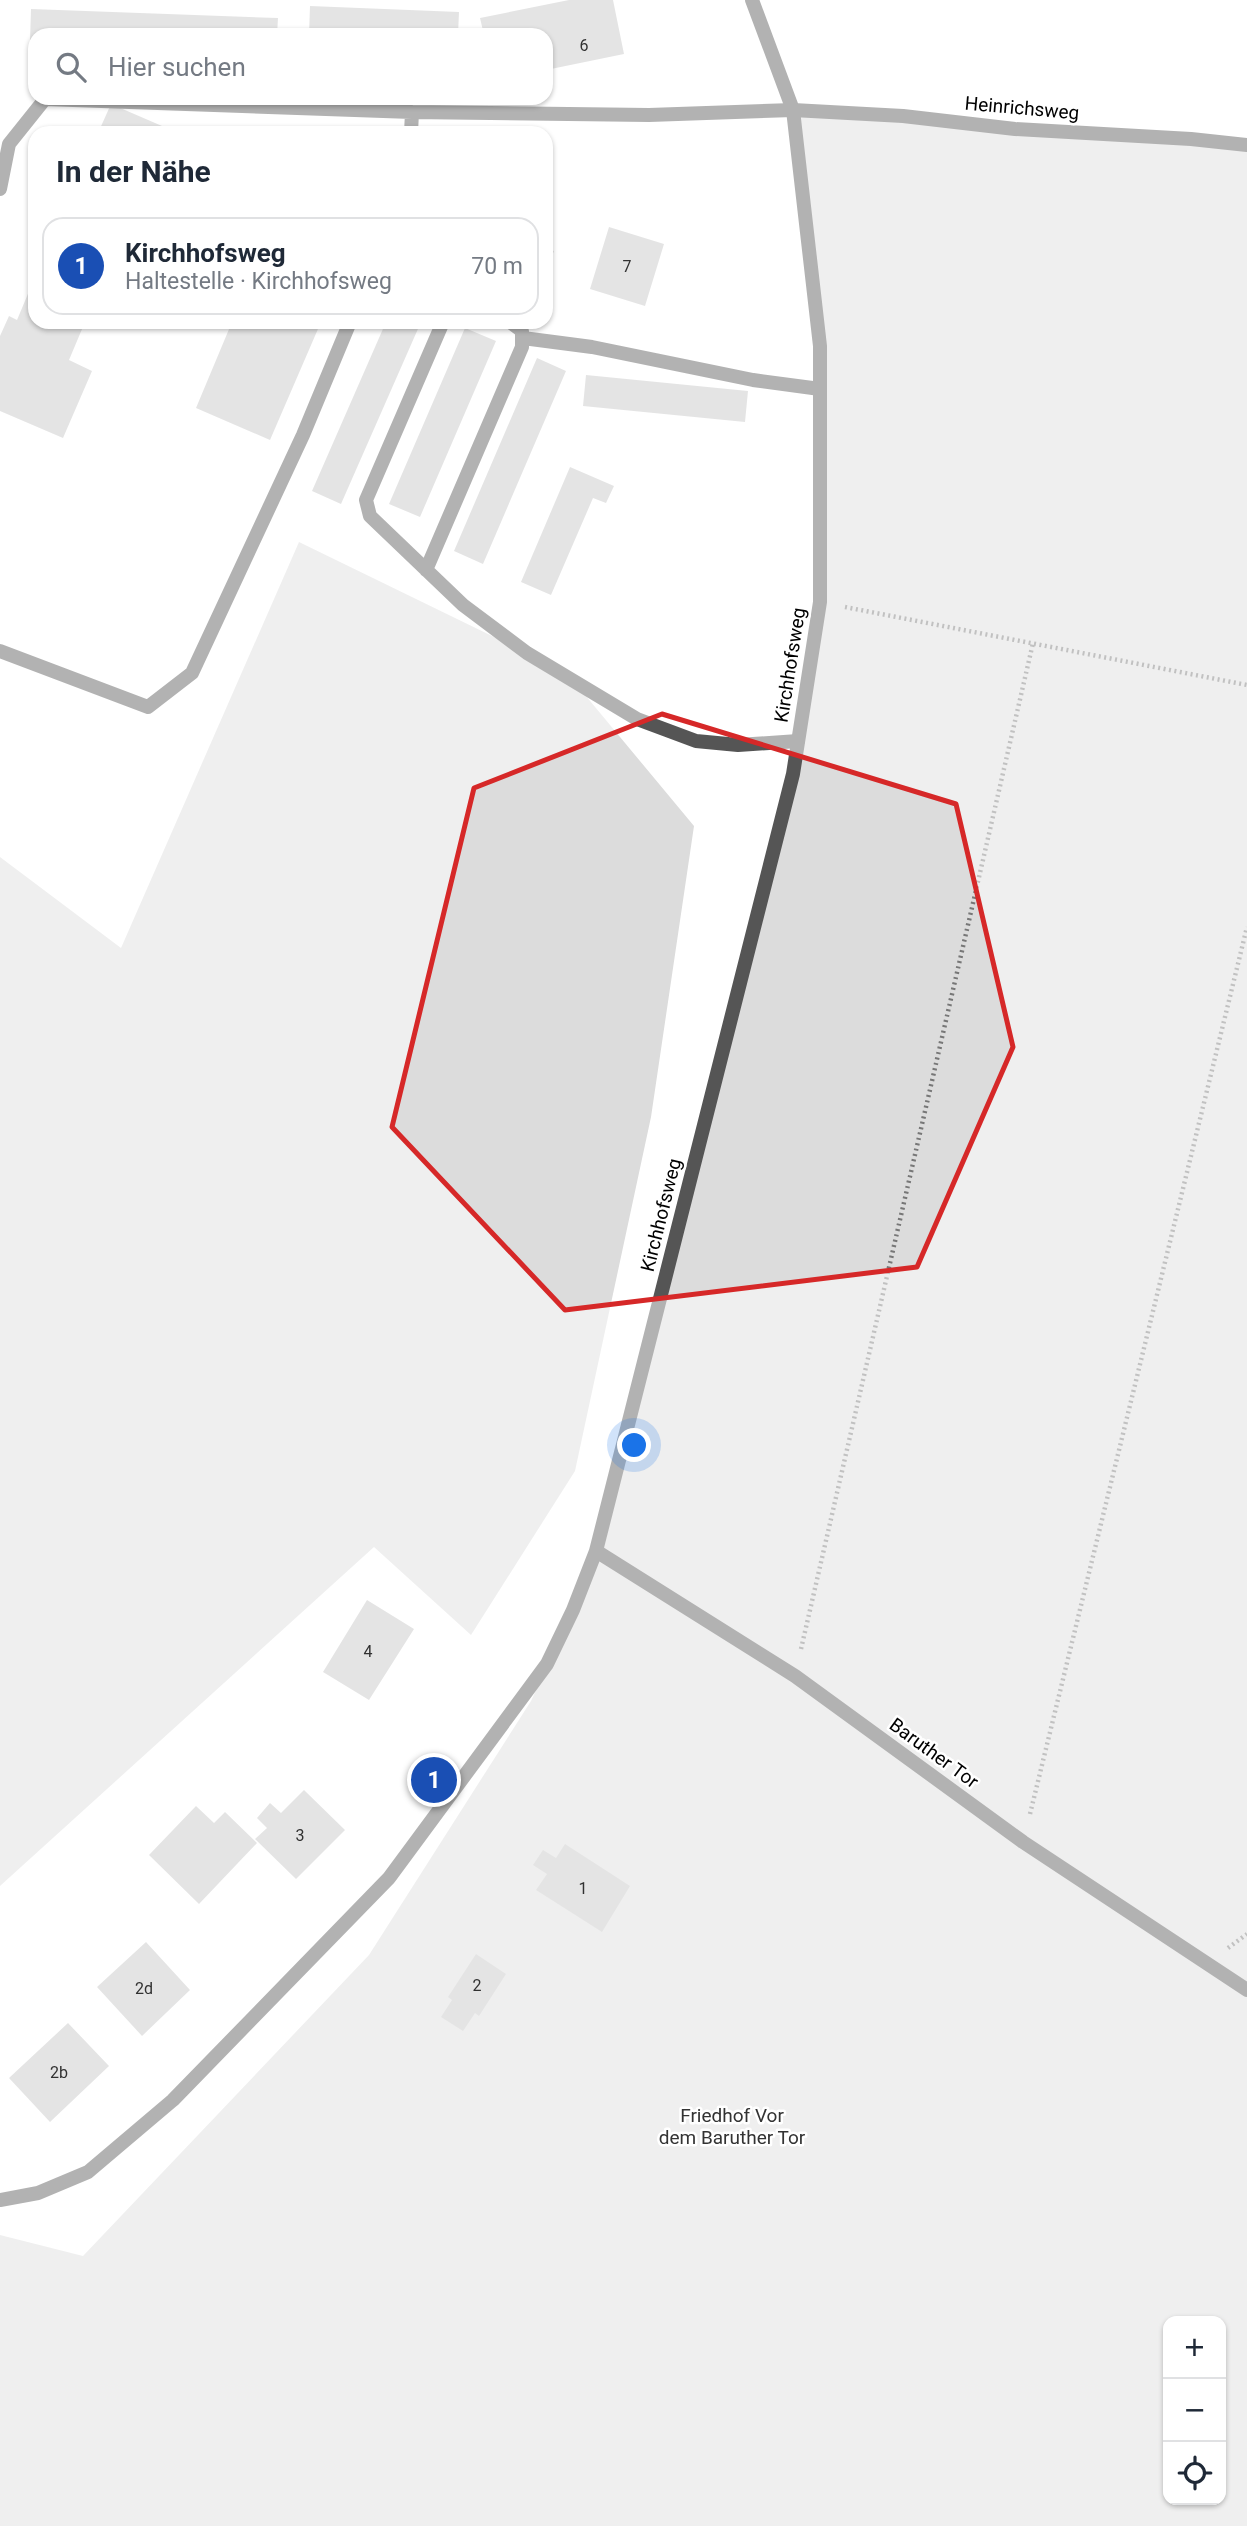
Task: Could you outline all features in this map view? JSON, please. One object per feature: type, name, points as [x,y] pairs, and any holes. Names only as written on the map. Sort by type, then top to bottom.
[{"type":"street","name":"Kirchhofsweg","points":[[0,2200],[38,2193],[88,2172],[173,2100],[389,1878],[547,1664],[573,1610],[596,1551],[789,788],[820,602],[820,346],[793,110],[752,0]]},
{"type":"street","name":"Heinrichsweg","points":[[0,190],[9,145],[40,105]]},
{"type":"street","name":"Heinrichsweg","points":[[214,105],[412,112],[649,115],[793,110],[903,116],[1014,129],[1191,139],[1247,145]]},
{"type":"street","points":[[411,126],[412,112]]},
{"type":"street","points":[[0,652],[148,707],[192,673],[303,435],[348,329]]},
{"type":"street","points":[[440,329],[366,500],[370,516],[463,605],[527,653],[637,719],[696,741],[738,745],[798,741]]},
{"type":"street","points":[[426,570],[522,347],[522,331],[519,329]]},
{"type":"street","points":[[523,338],[593,347],[753,380],[820,388]]},
{"type":"street","name":"Baruther Tor","points":[[596,1551],[795,1676],[1023,1842],[1247,1990]]},
{"type":"path","points":[[820,602],[1247,685]]},
{"type":"path","points":[[795,1676],[1033,643]]},
{"type":"path","points":[[1023,1842],[1247,927]]},
{"type":"highlighted area","points":[[662,714],[956,804],[1013,1047],[917,1267],[565,1310],[392,1127],[474,788]]},
{"type":"green space","name":"Friedhof Vor dem Baruther Tor","points":[[793,110],[1247,145],[1247,2526],[0,2526],[0,2235],[83,2256],[369,1955],[531,1701],[605,1543],[793,774],[818,613],[820,346]]},
{"type":"green space","points":[[299,542],[566,672],[694,826],[651,1117],[575,1471],[471,1635],[374,1547],[0,1886],[0,857],[121,948]]},
{"type":"building","points":[[569,0],[613,0],[624,54],[553,69],[553,28],[482,28],[480,18]]},
{"type":"building","points":[[310,6],[459,12],[458,28],[309,28]]},
{"type":"building","points":[[31,9],[278,18],[277,28],[30,28]]},
{"type":"building","points":[[111,105],[113,105],[162,126],[101,126]]},
{"type":"building","points":[[609,227],[664,244],[645,306],[590,289]]},
{"type":"building","points":[[28,294],[28,329],[82,329],[69,360],[92,371],[63,438],[0,411],[0,336],[9,316],[17,320]]},
{"type":"building","points":[[229,329],[318,329],[270,440],[196,408]]},
{"type":"building","points":[[383,329],[418,329],[341,504],[312,491]]},
{"type":"building","points":[[465,329],[496,341],[420,517],[389,504]]},
{"type":"building","points":[[537,358],[566,371],[483,564],[454,551]]},
{"type":"building","points":[[586,375],[748,391],[745,422],[583,406]]},
{"type":"building","points":[[570,467],[614,486],[606,503],[593,498],[551,595],[521,582]]},
{"type":"building","points":[[367,1600],[414,1629],[369,1700],[323,1672]]},
{"type":"building","points":[[304,1790],[345,1830],[296,1879],[255,1839],[267,1828],[257,1818],[270,1803],[281,1813]]},
{"type":"building","points":[[196,1806],[214,1823],[225,1812],[257,1843],[199,1904],[149,1855]]},
{"type":"building","points":[[565,1844],[630,1886],[602,1932],[536,1890],[547,1874],[533,1865],[543,1850],[556,1858]]},
{"type":"building","points":[[146,1942],[190,1990],[142,2036],[97,1987]]},
{"type":"building","points":[[476,1954],[506,1974],[479,2016],[475,2013],[463,2031],[441,2017],[452,2000],[448,1997]]},
{"type":"building","points":[[68,2023],[109,2066],[50,2122],[9,2078]]},
{"type":"place","name":"Kirchhofsweg","points":[[434,1780]]}]
